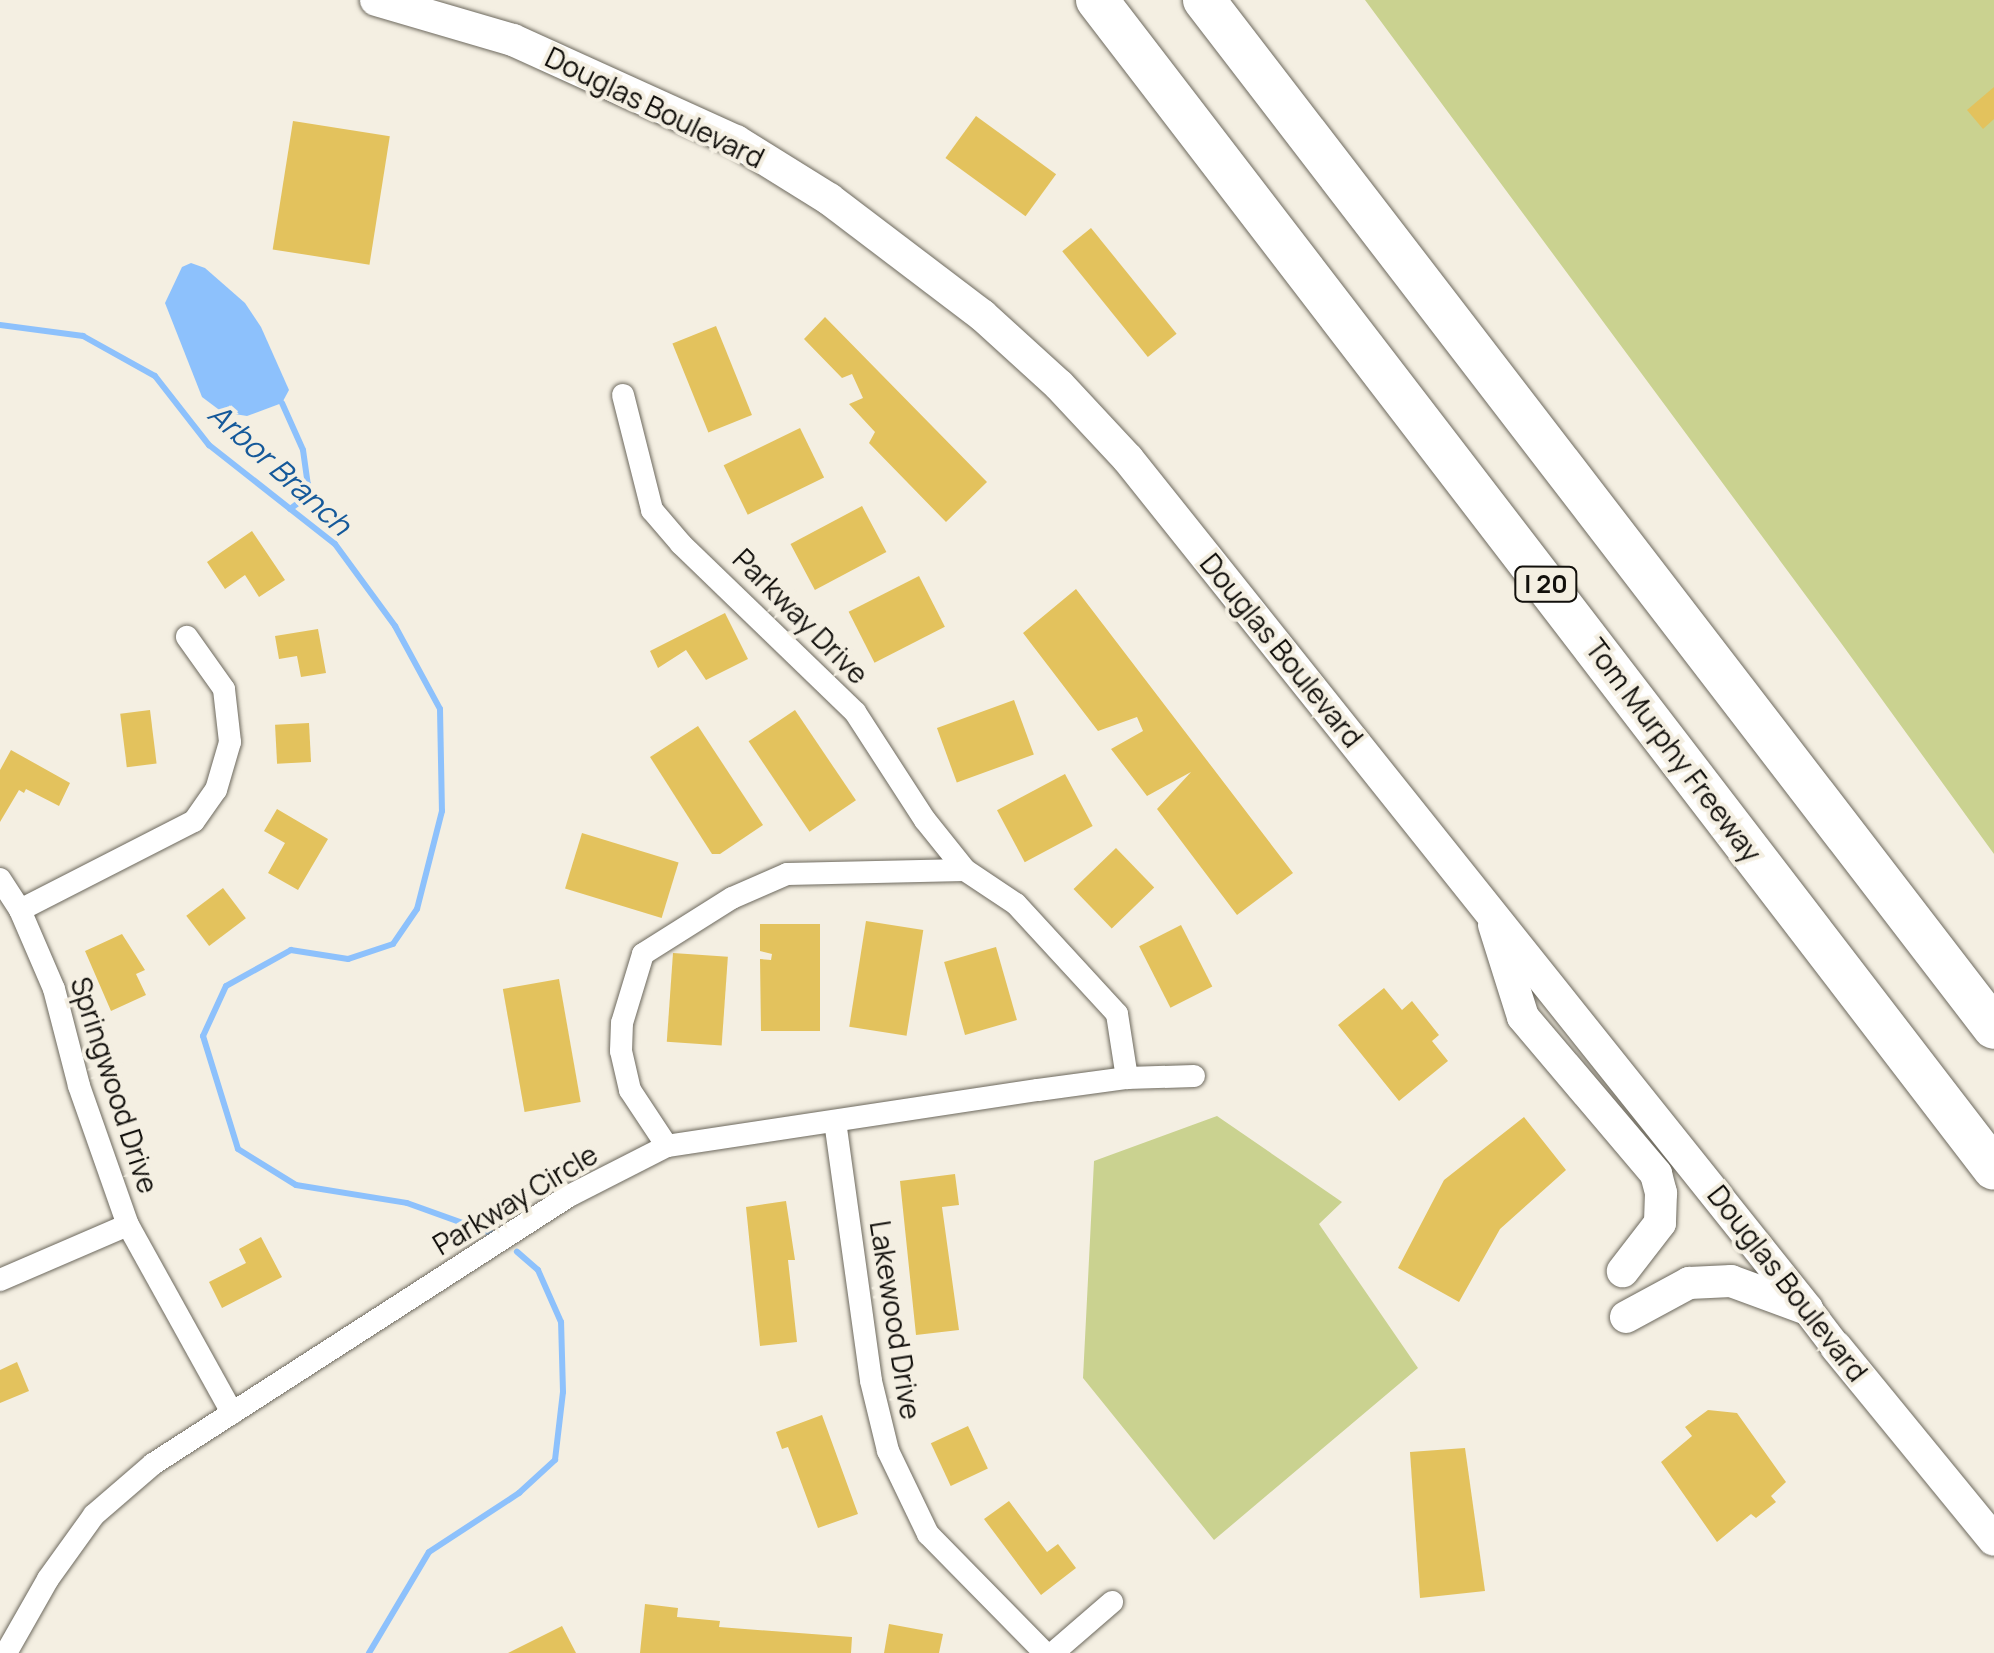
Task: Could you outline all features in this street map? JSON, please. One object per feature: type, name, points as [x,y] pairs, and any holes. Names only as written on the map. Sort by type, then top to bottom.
[{"type":"highway","name":"Tom Murphy Freeway","points":[[1096,0],[1994,1169]]},
{"type":"highway","points":[[1204,0],[1994,1028]]},
{"type":"main road","name":"Douglas Boulevard","points":[[376,0],[513,40],[736,141],[828,199],[981,314],[1059,385],[1128,458],[1807,1308]]},
{"type":"main road","points":[[1488,906],[1524,1017],[1656,1174],[1661,1192],[1660,1223],[1623,1271]]},
{"type":"main road","points":[[1626,1317],[1689,1282],[1730,1281],[1807,1308]]},
{"type":"main road","name":"Douglas Boulevard","points":[[1836,1348],[1994,1540]]},
{"type":"street","name":"Parkway Drive","points":[[623,395],[652,510],[681,544],[855,712],[926,820],[965,870],[1016,904],[1116,1014],[1127,1078]]},
{"type":"street","points":[[20,910],[194,821],[216,790],[230,742],[224,689],[186,637]]},
{"type":"street","points":[[667,1146],[630,1090],[621,1052],[622,1023],[643,954],[732,898],[787,874],[965,870]]},
{"type":"street","name":"Springwood Drive","points":[[0,879],[20,910],[54,989],[79,1086],[128,1226],[232,1412]]},
{"type":"street","name":"Parkway Circle","points":[[6,1653],[48,1579],[94,1516],[152,1464],[569,1196],[667,1146],[1127,1078],[1194,1076]]},
{"type":"street","name":"Lakewood Drive","points":[[835,1121],[871,1381],[888,1451],[928,1534],[1045,1653]]},
{"type":"street","points":[[0,1280],[128,1226]]},
{"type":"street","name":"Douglas Boulevard","points":[[1807,1308],[1836,1348]]},
{"type":"street","points":[[1053,1653],[1112,1602]]},
{"type":"green space","points":[[1365,0],[1994,0],[1994,854],[1841,643]]},
{"type":"green space","points":[[1217,1116],[1342,1202],[1319,1224],[1418,1368],[1214,1540],[1083,1378],[1094,1161]]},
{"type":"water","points":[[191,263],[205,268],[245,303],[261,327],[289,390],[282,403],[247,416],[222,412],[202,397],[165,303],[182,267]]},
{"type":"building","points":[[1994,87],[1994,119],[1983,129],[1967,110]]},
{"type":"building","points":[[976,116],[1056,174],[1026,216],[945,158]]},
{"type":"building","points":[[293,121],[390,136],[369,265],[273,249]]},
{"type":"building","points":[[1091,228],[1177,334],[1148,357],[1062,251]]},
{"type":"building","points":[[825,317],[987,482],[946,522],[869,443],[875,432],[849,404],[863,398],[852,374],[842,378],[804,339]]},
{"type":"building","points":[[716,326],[752,415],[708,433],[672,344]]},
{"type":"building","points":[[800,428],[824,477],[748,515],[724,465]]},
{"type":"building","points":[[862,506],[886,552],[815,590],[790,544]]},
{"type":"building","points":[[252,531],[285,580],[259,597],[245,575],[225,589],[207,562]]},
{"type":"building","points":[[919,576],[945,627],[874,663],[849,612]]},
{"type":"building","points":[[1076,589],[1293,873],[1237,915],[1157,809],[1191,772],[1147,796],[1111,749],[1143,731],[1137,717],[1098,731],[1023,633]]},
{"type":"building","points":[[725,613],[748,659],[706,680],[686,650],[658,668],[650,651]]},
{"type":"building","points":[[318,629],[326,673],[301,677],[297,656],[279,659],[275,636]]},
{"type":"building","points":[[1014,700],[1034,755],[957,783],[937,728]]},
{"type":"building","points":[[150,710],[157,764],[127,767],[120,714]]},
{"type":"building","points":[[795,710],[856,800],[810,832],[749,741]]},
{"type":"building","points":[[309,723],[311,762],[277,764],[275,725]]},
{"type":"building","points":[[698,726],[763,825],[720,854],[712,854],[650,757]]},
{"type":"building","points":[[11,750],[70,783],[59,806],[26,789],[24,793],[19,790],[0,822],[0,770]]},
{"type":"building","points":[[1065,774],[1093,826],[1025,862],[997,810]]},
{"type":"building","points":[[277,809],[328,839],[298,890],[268,873],[285,843],[264,831]]},
{"type":"building","points":[[582,833],[679,863],[662,918],[565,888]]},
{"type":"building","points":[[1116,848],[1154,888],[1112,929],[1074,889]]},
{"type":"building","points":[[223,888],[246,918],[209,946],[186,916]]},
{"type":"building","points":[[866,921],[923,930],[907,1036],[849,1027]]},
{"type":"building","points":[[760,924],[820,924],[820,1031],[761,1031],[760,959],[771,960],[772,954],[760,951]]},
{"type":"building","points":[[1181,925],[1212,986],[1170,1008],[1139,946]]},
{"type":"building","points":[[122,934],[145,970],[136,974],[146,995],[111,1011],[85,951]]},
{"type":"building","points":[[996,947],[1017,1020],[965,1035],[944,962]]},
{"type":"building","points":[[673,953],[728,957],[722,1046],[667,1042]]},
{"type":"building","points":[[559,979],[581,1102],[525,1112],[503,989]]},
{"type":"building","points":[[1384,988],[1402,1010],[1412,1001],[1439,1035],[1432,1041],[1448,1061],[1399,1101],[1338,1025]]},
{"type":"building","points":[[1524,1117],[1566,1170],[1500,1229],[1459,1302],[1398,1268],[1444,1180]]},
{"type":"building","points":[[955,1174],[959,1205],[942,1207],[959,1330],[916,1335],[900,1181]]},
{"type":"building","points":[[786,1201],[795,1260],[788,1260],[797,1342],[760,1346],[746,1207]]},
{"type":"building","points":[[261,1237],[282,1277],[222,1308],[209,1282],[246,1263],[239,1249]]},
{"type":"building","points":[[17,1362],[29,1391],[0,1403],[0,1370]]},
{"type":"building","points":[[1708,1410],[1737,1413],[1786,1482],[1771,1496],[1776,1502],[1756,1518],[1751,1514],[1717,1542],[1661,1462],[1692,1436],[1685,1427]]},
{"type":"building","points":[[822,1415],[858,1514],[818,1528],[788,1447],[782,1449],[776,1432]]},
{"type":"building","points":[[968,1426],[988,1469],[951,1486],[931,1443]]},
{"type":"building","points":[[1465,1448],[1485,1591],[1420,1598],[1410,1452]]},
{"type":"building","points":[[1009,1501],[1047,1552],[1058,1544],[1076,1568],[1041,1595],[984,1519]]},
{"type":"building","points":[[645,1604],[678,1608],[677,1617],[720,1621],[719,1627],[852,1637],[851,1653],[640,1653]]},
{"type":"building","points":[[889,1624],[943,1634],[939,1653],[884,1653]]},
{"type":"building","points":[[562,1626],[576,1653],[508,1653]]},
{"type":"waterway","name":"Arbor Branch","points":[[0,325],[83,336],[155,376],[209,445],[335,544],[395,626],[440,709],[442,811],[417,909],[393,944],[348,959],[291,950],[226,986],[203,1036],[238,1149],[296,1185],[407,1203],[496,1235]]},
{"type":"waterway","points":[[282,403],[303,450],[308,484],[302,500],[290,509]]},
{"type":"waterway","name":"Arbor Branch","points":[[369,1653],[429,1552],[519,1493],[555,1460],[563,1392],[561,1322],[538,1270],[517,1252]]}]
